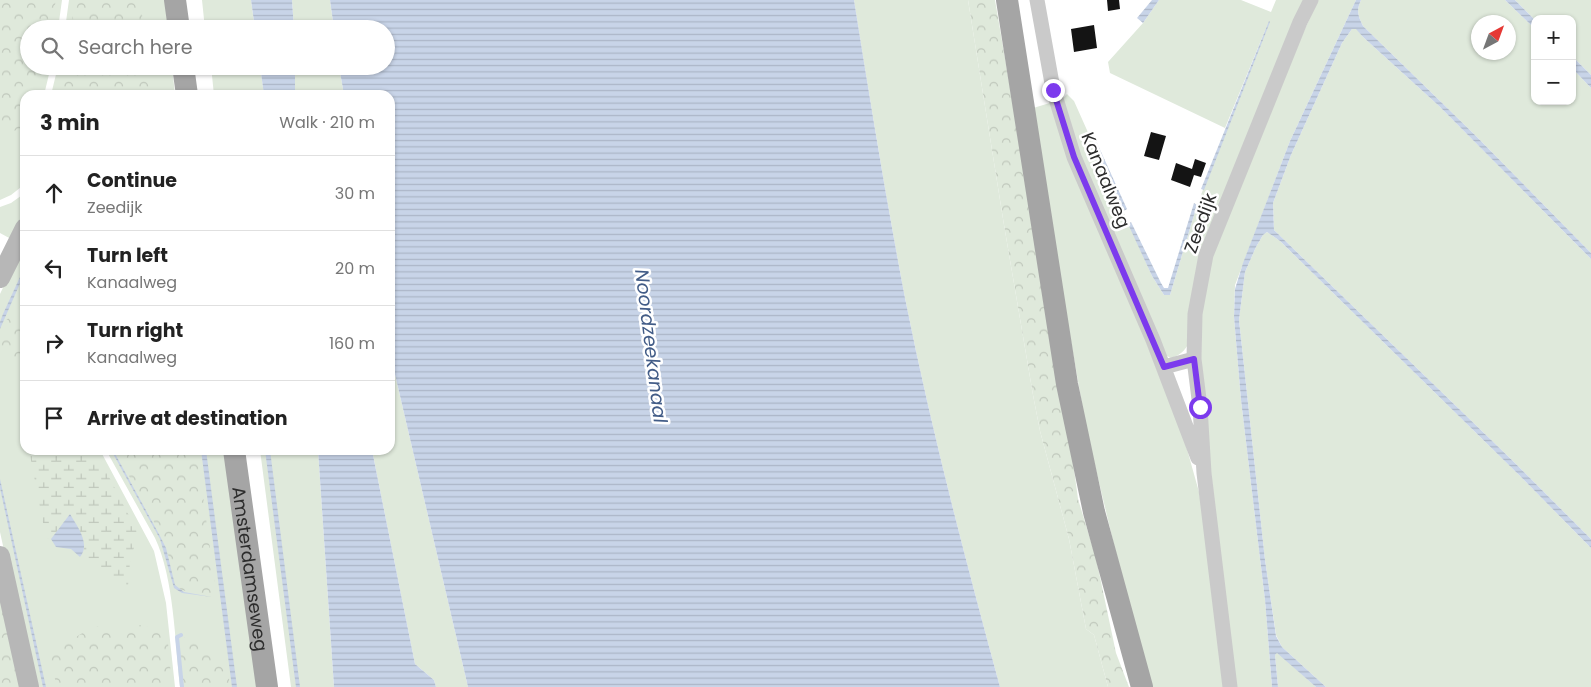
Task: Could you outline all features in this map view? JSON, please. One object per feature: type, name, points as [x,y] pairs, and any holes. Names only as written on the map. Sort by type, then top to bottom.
[{"type":"main road","points":[[175,0],[178,20]]},
{"type":"main road","points":[[1007,0],[1067,384],[1094,512],[1142,687]]},
{"type":"main road","points":[[184,75],[186,90]]},
{"type":"main road","name":"Amsterdamseweg","points":[[235,455],[267,687]]},
{"type":"street","name":"Kanaalweg","points":[[1037,0],[1053,90],[1074,157],[1164,367],[1204,474]]},
{"type":"street","name":"Zeedijk","points":[[1204,474],[1200,407],[1194,359],[1195,314],[1206,255],[1296,31],[1311,0]]},
{"type":"street","points":[[0,278],[20,238]]},
{"type":"street","points":[[1164,367],[1194,359]]},
{"type":"street","points":[[1204,474],[1230,687]]},
{"type":"street","points":[[0,556],[29,687]]},
{"type":"green space","points":[[0,0],[62,0],[59,20],[20,20],[20,75],[49,75],[45,90],[20,90],[20,188],[0,200]]},
{"type":"green space","points":[[0,0],[56,0],[52,20],[20,20],[20,75],[40,75],[38,90],[20,90],[20,129],[8,133],[0,132]]},
{"type":"green space","points":[[69,0],[165,0],[167,20],[66,20]]},
{"type":"green space","points":[[75,0],[140,0],[143,20],[72,20]]},
{"type":"green space","points":[[202,0],[251,0],[254,20],[204,20]]},
{"type":"green space","points":[[292,0],[330,0],[333,20],[293,20]]},
{"type":"green space","points":[[854,0],[968,0],[1004,225],[1040,431],[1069,539],[1086,629],[1094,635],[1108,687],[1000,687],[949,493],[915,347],[891,224]]},
{"type":"green space","points":[[968,0],[995,0],[1069,431],[1078,499],[1096,558],[1116,653],[1129,687],[1108,687],[1094,635],[1086,629],[1069,539],[1040,431],[1033,395]]},
{"type":"green space","points":[[1159,0],[1241,0],[1271,12],[1276,0],[1306,0],[1218,210],[1191,338],[1184,351],[1171,358],[1163,354],[1073,140],[1062,99],[1067,94],[1074,101],[1152,276],[1164,295],[1170,295],[1197,205],[1269,21],[1225,128],[1110,73],[1108,62],[1143,23]]},
{"type":"green space","points":[[1318,0],[1356,0],[1290,141],[1235,285],[1234,317],[1241,400],[1265,600],[1272,687],[1236,687],[1206,430],[1201,359],[1202,302],[1209,265],[1277,91]]},
{"type":"green space","points":[[1361,0],[1505,0],[1531,25],[1531,105],[1576,105],[1576,72],[1591,88],[1591,253],[1476,136],[1363,26],[1358,13]]},
{"type":"green space","points":[[1515,0],[1591,0],[1591,75],[1576,60],[1576,15],[1531,16]]},
{"type":"green space","points":[[1352,29],[1357,29],[1363,37],[1439,106],[1591,259],[1591,539],[1274,230],[1273,203],[1291,155],[1342,43]]},
{"type":"green space","points":[[56,75],[173,75],[174,90],[52,90]]},
{"type":"green space","points":[[63,75],[150,75],[152,90],[60,90]]},
{"type":"green space","points":[[212,75],[261,75],[263,90],[213,90]]},
{"type":"green space","points":[[295,75],[341,75],[343,90],[295,90]]},
{"type":"green space","points":[[1053,102],[1185,442],[1199,492],[1226,687],[1152,687],[1114,545],[1087,432],[1030,109]]},
{"type":"green space","points":[[20,197],[20,226],[11,239],[0,233],[0,207],[11,203]]},
{"type":"green space","points":[[1267,232],[1280,241],[1591,548],[1591,687],[1326,687],[1282,647],[1276,635],[1265,560],[1239,320],[1245,272],[1256,247]]},
{"type":"green space","points":[[20,252],[20,455],[103,455],[154,551],[166,603],[175,687],[34,687],[0,532],[0,294]]},
{"type":"green space","points":[[20,309],[20,359],[0,357],[0,340],[5,321]]},
{"type":"green space","points":[[395,374],[468,687],[436,687],[434,680],[415,664],[373,455],[395,455]]},
{"type":"green space","points":[[30,455],[98,455],[138,533],[130,562],[128,586],[123,590],[83,553],[85,544],[71,514],[51,539],[46,538]]},
{"type":"green space","points":[[109,455],[226,455],[260,687],[180,687],[170,591],[155,538]]},
{"type":"green space","points":[[118,455],[198,455],[216,594],[181,590],[174,583],[166,544]]},
{"type":"green space","points":[[261,455],[318,455],[334,687],[291,687]]},
{"type":"green space","points":[[0,591],[20,687],[0,687]]},
{"type":"green space","points":[[139,625],[161,630],[168,643],[172,687],[57,687],[50,659],[54,645],[68,642],[92,627],[103,626],[123,629]]},
{"type":"green space","points":[[182,637],[199,643],[213,652],[226,653],[230,687],[183,687],[179,639]]},
{"type":"green space","points":[[1277,652],[1316,687],[1278,687],[1275,655]]},
{"type":"water","points":[[251,0],[292,0],[293,20],[254,20]]},
{"type":"water","name":"Noordzeekanaal","points":[[330,0],[854,0],[891,224],[915,347],[949,493],[1000,687],[468,687],[395,374],[395,90],[343,90],[341,75],[395,75],[395,20],[333,20]]},
{"type":"water","points":[[1152,0],[1159,0],[1143,23],[1137,18]]},
{"type":"water","points":[[1356,0],[1361,0],[1358,13],[1363,26],[1476,136],[1591,253],[1591,259],[1439,106],[1356,29],[1352,29],[1342,43],[1291,155],[1273,203],[1274,230],[1591,539],[1591,548],[1280,241],[1267,232],[1256,247],[1245,272],[1239,320],[1265,560],[1276,636],[1282,647],[1326,687],[1316,687],[1277,653],[1275,655],[1278,687],[1272,687],[1265,600],[1241,400],[1234,317],[1235,289],[1243,263],[1290,141]]},
{"type":"water","points":[[1505,0],[1515,0],[1531,16],[1531,25]]},
{"type":"water","points":[[1269,21],[1204,190],[1201,189]]},
{"type":"water","points":[[1576,60],[1591,75],[1591,88],[1576,72]]},
{"type":"water","points":[[261,75],[295,75],[295,90],[263,90]]},
{"type":"water","points":[[1092,132],[1127,209],[1124,211],[1088,133]]},
{"type":"water","points":[[1194,203],[1197,205],[1170,295],[1164,295],[1152,276],[1128,224],[1131,222],[1161,283],[1164,288],[1168,288]]},
{"type":"water","points":[[20,277],[20,283],[0,329],[3,314]]},
{"type":"water","points":[[114,455],[116,455],[166,548],[175,585],[184,592],[212,597],[182,593],[174,588],[160,539]]},
{"type":"water","points":[[202,455],[207,455],[237,687],[232,687]]},
{"type":"water","points":[[266,455],[271,455],[300,687],[296,687]]},
{"type":"water","points":[[318,455],[373,455],[415,664],[434,680],[436,687],[334,687]]},
{"type":"water","points":[[0,479],[46,687],[43,687],[0,488]]},
{"type":"water","points":[[70,514],[84,541],[83,552],[80,557],[71,549],[56,547],[51,539]]},
{"type":"building","points":[[1107,0],[1119,0],[1120,9],[1108,11]]},
{"type":"building","points":[[1094,25],[1097,48],[1074,52],[1071,29]]},
{"type":"building","points":[[1151,132],[1166,136],[1159,160],[1144,156]]},
{"type":"building","points":[[1195,159],[1206,163],[1201,177],[1194,175],[1190,187],[1171,180],[1176,163],[1192,169]]},
{"type":"waterway","points":[[181,635],[177,637],[182,687]]},
{"type":"route","points":[[1053,90],[1074,157],[1164,367],[1194,359],[1200,407]]}]
